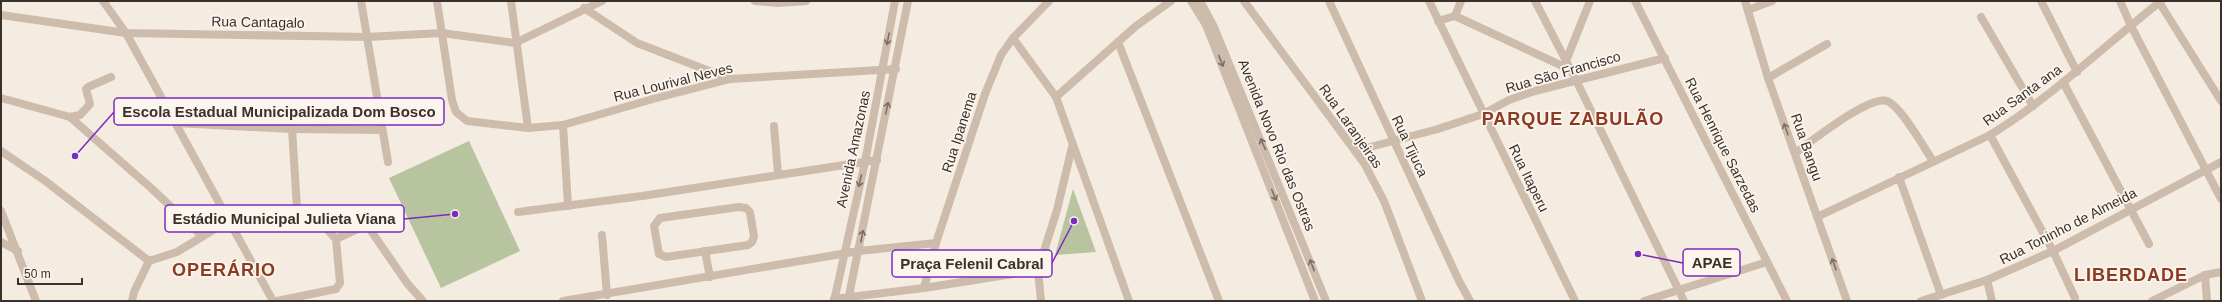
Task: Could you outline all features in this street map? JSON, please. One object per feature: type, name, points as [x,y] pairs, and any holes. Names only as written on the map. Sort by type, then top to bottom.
[{"type":"street","points":[[103,1],[126,33],[273,301]]},
{"type":"street","points":[[361,1],[388,162]]},
{"type":"street","points":[[437,1],[442,33]]},
{"type":"street","points":[[511,1],[515,43],[528,128]]},
{"type":"street","points":[[515,43],[584,8],[602,1]]},
{"type":"street","points":[[755,1],[778,3],[806,1]]},
{"type":"street","name":"Avenida Amazonas","points":[[834,300],[843,254],[865,162],[895,1]]},
{"type":"street","name":"Avenida Amazonas","points":[[848,299],[896,69],[908,1]]},
{"type":"street","name":"Rua Ipanema","points":[[924,288],[936,244],[985,94],[1001,55],[1013,38],[1049,1]]},
{"type":"street","points":[[1056,97],[1118,42],[1157,10],[1171,1]]},
{"type":"street","name":"Avenida Novo Rio das Ostras","points":[[1192,1],[1206,25],[1315,301]]},
{"type":"street","name":"Avenida Novo Rio das Ostras","points":[[1200,1],[1214,27],[1326,301]]},
{"type":"street","name":"Rua Laranjeiras","points":[[1244,1],[1364,163],[1384,201],[1422,301]]},
{"type":"street","name":"Rua Tijuca","points":[[1329,1],[1470,301]]},
{"type":"street","name":"Rua Itaperu","points":[[1429,1],[1575,301]]},
{"type":"street","points":[[1455,16],[1462,1]]},
{"type":"street","points":[[1535,1],[1576,80],[1684,301]]},
{"type":"street","points":[[1566,61],[1590,1]]},
{"type":"street","name":"Rua Henrique Sarzedas","points":[[1635,1],[1787,301]]},
{"type":"street","name":"Rua Bangu","points":[[1745,1],[1768,78],[1847,301]]},
{"type":"street","points":[[1748,10],[1772,1]]},
{"type":"street","points":[[2041,1],[2077,72]]},
{"type":"street","points":[[2120,1],[2131,26],[2221,200]]},
{"type":"street","points":[[2160,2],[2221,101]]},
{"type":"street","name":"Rua Santa ana","points":[[1817,217],[1990,135],[2033,106],[2077,72],[2160,2]]},
{"type":"street","points":[[584,8],[604,23],[637,43],[730,79]]},
{"type":"street","name":"Rua Cantagalo","points":[[1,15],[126,33],[367,37],[442,33],[515,43]]},
{"type":"street","points":[[1438,21],[1455,16],[1570,69]]},
{"type":"street","points":[[1981,17],[2033,106]]},
{"type":"street","name":"Rua Lourival Neves","points":[[442,33],[452,100],[456,112],[467,121],[528,128],[563,125],[653,98],[730,79],[896,69]]},
{"type":"street","points":[[1013,38],[1056,97],[1072,146],[1129,301]]},
{"type":"street","points":[[1118,42],[1219,301]]},
{"type":"street","points":[[1768,78],[1827,44]]},
{"type":"street","name":"Rua São Francisco","points":[[1355,151],[1394,141],[1483,114],[1509,100],[1576,80],[1665,58]]},
{"type":"street","points":[[70,117],[80,115],[90,104],[86,89],[88,87],[111,77]]},
{"type":"street","points":[[2063,82],[2149,244]]},
{"type":"street","points":[[1,98],[70,117],[151,188],[202,236]]},
{"type":"street","points":[[1795,153],[1849,115],[1879,100],[1888,101],[1897,108],[1933,161]]},
{"type":"street","points":[[176,123],[292,129],[382,130]]},
{"type":"street","points":[[563,125],[568,206]]},
{"type":"street","points":[[774,126],[778,174]]},
{"type":"street","points":[[292,129],[297,208]]},
{"type":"street","points":[[1990,135],[2052,250],[2075,298]]},
{"type":"street","points":[[1041,301],[1038,270],[1056,210],[1072,146]]},
{"type":"street","points":[[1,151],[44,180],[148,261]]},
{"type":"street","points":[[518,212],[568,206],[876,160]]},
{"type":"street","name":"Rua Toninho de Almeida","points":[[1921,301],[1987,280],[2052,250],[2221,162]]},
{"type":"street","points":[[1899,177],[1941,295]]},
{"type":"street","points":[[739,206],[746,208],[751,218],[754,237],[752,242],[748,245],[705,251],[662,257],[657,250],[654,226],[656,222],[660,218],[739,206]]},
{"type":"street","points":[[132,301],[134,292],[148,261],[177,252],[228,221],[297,208],[312,213],[336,239],[340,283],[336,289],[277,301]]},
{"type":"street","points":[[1,211],[18,251],[36,301]]},
{"type":"street","points":[[336,239],[364,226],[369,228],[407,283],[423,301]]},
{"type":"street","points":[[602,235],[607,295]]},
{"type":"street","points":[[1,242],[18,251]]},
{"type":"street","points":[[563,301],[607,295],[859,251],[936,244]]},
{"type":"street","points":[[705,251],[710,277]]},
{"type":"street","points":[[1644,301],[1767,262]]},
{"type":"street","points":[[834,300],[924,288],[1038,270]]},
{"type":"street","points":[[2152,301],[2205,275],[2221,272]]},
{"type":"street","points":[[2205,275],[2207,301]]},
{"type":"street","points":[[1987,280],[1992,301]]},
{"type":"green space","points":[[469,141],[520,251],[441,288],[389,178]]},
{"type":"green space","points":[[1073,189],[1096,252],[1055,255]]},
{"type":"place","name":"Escola Estadual Municipalizada Dom Bosco","points":[[75,156]]},
{"type":"place","name":"Estádio Municipal Julieta Viana","points":[[455,214]]},
{"type":"place","name":"Praça Felenil Cabral","points":[[1074,221]]},
{"type":"place","name":"APAE","points":[[1638,254]]},
{"type":"district","name":"PARQUE ZABULÃO","points":[[1573,119]]},
{"type":"district","name":"OPERÁRIO","points":[[224,270]]},
{"type":"district","name":"LIBERDADE","points":[[2131,275]]}]
